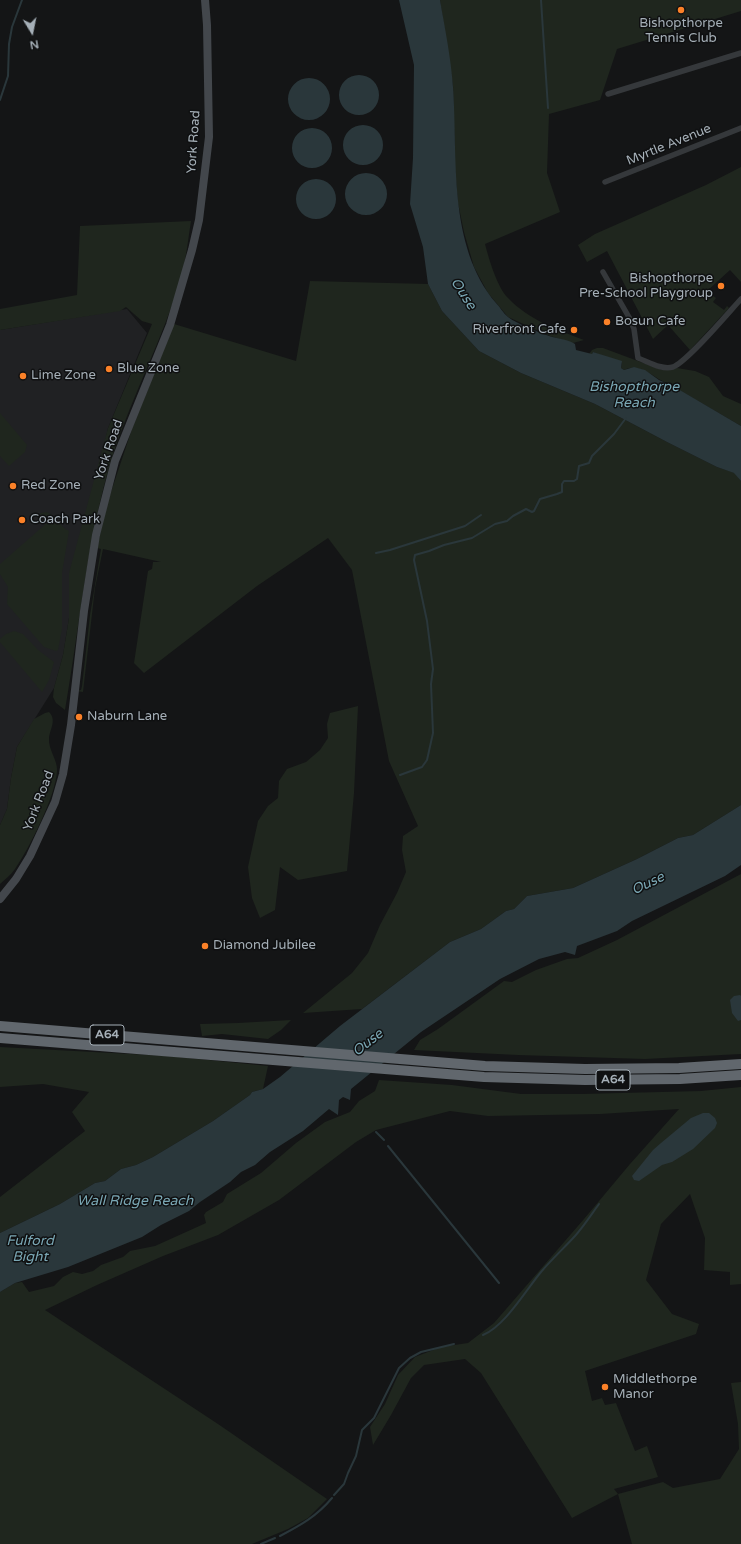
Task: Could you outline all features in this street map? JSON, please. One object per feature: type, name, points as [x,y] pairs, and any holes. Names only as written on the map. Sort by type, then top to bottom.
[{"type":"highway","name":"A64","points":[[0,1026],[485,1066],[608,1069],[679,1068],[741,1064]]},
{"type":"highway","name":"A64","points":[[0,1038],[484,1077],[585,1080],[680,1079],[741,1075]]},
{"type":"main road","name":"York Road","points":[[0,899],[16,879],[30,856],[54,802],[63,774],[71,725],[84,611],[96,535],[116,461],[170,325],[194,242],[199,220],[209,137],[207,25],[205,0]]},
{"type":"street","points":[[608,94],[741,53]]},
{"type":"street","name":"Myrtle Avenue","points":[[605,182],[741,128]]},
{"type":"street","points":[[602,272],[630,319],[634,329],[638,358],[667,368],[675,366],[684,359],[703,341],[741,299]]},
{"type":"shaded area","points":[[440,0],[741,0],[741,11],[617,49],[600,100],[549,114],[547,173],[560,212],[485,244],[491,265],[500,287],[516,306],[553,328],[584,340],[573,343],[550,336],[508,317],[488,293],[474,267],[464,232],[458,203],[455,170],[453,86]]},
{"type":"shaded area","points":[[741,167],[741,282],[730,270],[707,291],[716,298],[713,302],[724,310],[727,306],[729,308],[690,350],[668,325],[653,339],[607,251],[587,262],[578,245],[595,234],[706,185]]},
{"type":"shaded area","points":[[191,221],[183,271],[174,300],[121,432],[104,486],[90,549],[65,710],[56,703],[53,697],[63,655],[69,618],[69,573],[108,428],[152,324],[142,321],[126,307],[120,311],[0,330],[0,309],[77,295],[80,226]]},
{"type":"shaded area","points":[[310,281],[428,284],[442,311],[479,351],[521,373],[595,404],[717,467],[735,473],[741,481],[741,805],[693,835],[678,838],[637,859],[573,888],[527,896],[514,909],[506,911],[481,929],[450,942],[362,1009],[303,1013],[352,973],[368,953],[406,872],[402,850],[403,836],[418,826],[389,761],[352,570],[328,538],[257,586],[144,673],[134,663],[148,571],[152,569],[153,562],[161,562],[103,549],[95,588],[83,692],[76,691],[81,690],[82,686],[90,615],[101,549],[97,548],[108,501],[132,429],[174,324],[296,361]]},
{"type":"shaded area","points":[[127,309],[147,333],[108,428],[69,618],[63,655],[54,688],[17,747],[7,809],[0,825],[0,330]]},
{"type":"shaded area","points":[[603,348],[662,370],[677,368],[695,371],[709,377],[723,396],[741,404],[741,426],[641,369],[630,368],[624,370],[621,368],[622,363],[593,352],[592,354],[589,354],[592,350]]},
{"type":"shaded area","points":[[0,413],[27,445],[25,452],[9,466],[0,456]]},
{"type":"shaded area","points":[[47,512],[69,531],[62,573],[62,629],[58,650],[56,651],[44,647],[7,604],[8,587],[0,574],[0,564],[47,523],[39,515]]},
{"type":"shaded area","points":[[14,631],[23,634],[38,650],[54,662],[49,680],[42,692],[0,642],[0,639],[6,634]]},
{"type":"shaded area","points":[[358,706],[354,793],[347,871],[298,880],[280,867],[275,910],[260,918],[252,898],[248,867],[258,821],[268,806],[278,798],[279,781],[287,769],[306,762],[320,750],[328,738],[327,724],[330,713]]},
{"type":"shaded area","points":[[49,712],[53,718],[53,721],[49,742],[57,767],[52,794],[41,822],[21,860],[12,873],[0,884],[0,825],[7,809],[17,747],[34,719]]},
{"type":"shaded area","points":[[741,874],[741,1054],[645,1059],[414,1050],[420,1040],[438,1029],[504,981],[512,982],[536,970],[567,959],[578,958],[617,940]]},
{"type":"shaded area","points":[[291,1020],[281,1030],[268,1039],[222,1034],[202,1036],[200,1024],[238,1023]]},
{"type":"shaded area","points":[[0,1047],[168,1056],[268,1066],[263,1089],[252,1092],[250,1095],[213,1121],[153,1157],[136,1165],[121,1169],[105,1181],[95,1183],[60,1204],[0,1233],[0,1197],[85,1131],[72,1112],[89,1092],[43,1084],[0,1087]]},
{"type":"shaded area","points":[[379,1080],[452,1085],[521,1094],[701,1091],[741,1087],[741,1284],[730,1285],[730,1272],[704,1270],[705,1238],[690,1194],[661,1224],[646,1280],[672,1314],[699,1324],[696,1334],[585,1371],[592,1401],[602,1398],[605,1405],[616,1403],[635,1451],[647,1446],[658,1477],[614,1489],[618,1494],[572,1518],[481,1373],[465,1359],[424,1365],[411,1378],[373,1445],[370,1427],[385,1404],[398,1375],[415,1357],[441,1347],[468,1343],[494,1323],[679,1109],[600,1114],[488,1116],[450,1111],[376,1130],[356,1142],[279,1200],[218,1235],[163,1256],[45,1310],[218,1424],[327,1499],[308,1518],[288,1529],[252,1544],[0,1544],[0,1292],[15,1283],[22,1282],[29,1292],[54,1286],[63,1277],[73,1272],[82,1274],[93,1271],[101,1265],[123,1257],[130,1251],[155,1246],[206,1223],[204,1215],[206,1212],[223,1202],[227,1194],[261,1173],[296,1143],[325,1122],[350,1112],[359,1101],[375,1091]]},
{"type":"shaded area","points":[[741,1382],[741,1544],[632,1544],[618,1494],[663,1482],[673,1488],[720,1479],[739,1449],[738,1424],[731,1383]]},
{"type":"water","points":[[399,0],[440,0],[452,76],[456,171],[462,228],[469,255],[480,280],[496,303],[512,320],[549,336],[572,342],[575,344],[576,350],[592,354],[593,352],[622,361],[621,368],[624,370],[634,367],[645,370],[659,380],[673,386],[741,426],[741,481],[734,473],[717,467],[595,404],[521,373],[479,351],[442,311],[428,284],[423,247],[410,204],[413,158],[414,65]]},
{"type":"water","points":[[363,75],[370,78],[376,84],[379,95],[378,103],[370,112],[363,115],[355,115],[348,112],[340,103],[339,91],[342,84],[351,76]]},
{"type":"water","points":[[309,78],[324,84],[330,99],[324,114],[309,120],[294,114],[288,99],[294,84]]},
{"type":"water","points":[[367,125],[374,128],[380,134],[383,145],[382,153],[374,162],[367,165],[359,165],[352,162],[344,153],[343,141],[346,134],[355,126]]},
{"type":"water","points":[[316,128],[323,131],[329,137],[332,148],[331,156],[323,165],[316,168],[308,168],[301,165],[293,156],[292,144],[295,137],[304,129]]},
{"type":"water","points":[[366,173],[381,179],[387,194],[381,209],[366,215],[351,209],[345,194],[351,179]]},
{"type":"water","points":[[316,179],[330,185],[336,199],[330,213],[316,219],[302,213],[296,199],[302,185]]},
{"type":"water","name":"Wall Ridge Reach","points":[[741,805],[741,865],[725,876],[632,921],[617,931],[577,946],[575,955],[565,952],[539,959],[500,979],[421,1032],[351,1089],[350,1100],[343,1097],[339,1100],[338,1115],[329,1109],[303,1131],[270,1152],[255,1165],[241,1172],[230,1182],[189,1211],[161,1225],[142,1237],[68,1267],[15,1283],[0,1292],[0,1233],[60,1204],[95,1183],[105,1181],[121,1169],[136,1165],[153,1157],[213,1121],[250,1095],[252,1092],[263,1089],[280,1077],[340,1026],[450,942],[481,929],[506,911],[514,909],[527,896],[573,888],[637,859],[678,838],[693,835]]},
{"type":"water","points":[[740,995],[741,1020],[738,1021],[732,1013],[730,1000],[734,996]]},
{"type":"water","points":[[703,1113],[709,1113],[715,1118],[717,1123],[715,1128],[693,1149],[672,1162],[662,1165],[639,1181],[634,1180],[632,1176],[653,1150],[691,1118]]},
{"type":"waterway","points":[[0,100],[8,76],[9,44],[12,27],[22,0]]},
{"type":"waterway","points":[[541,0],[548,108]]},
{"type":"waterway","name":"Bishopthorpe Reach","points":[[400,775],[422,767],[427,760],[433,733],[431,684],[433,669],[427,621],[414,560],[415,555],[444,545],[472,538],[495,524],[507,521],[526,509],[532,512],[534,511],[540,499],[562,492],[562,484],[564,481],[574,481],[577,479],[579,466],[589,463],[592,456],[614,434],[626,418]]},
{"type":"waterway","points":[[376,553],[465,526],[481,515]]},
{"type":"waterway","points":[[376,1132],[384,1140]]},
{"type":"waterway","points":[[388,1146],[499,1283]]},
{"type":"waterway","points":[[483,1335],[499,1324],[515,1307],[541,1272],[578,1232],[599,1204]]},
{"type":"waterway","points":[[334,1495],[344,1484],[356,1456],[362,1430],[374,1418],[399,1368],[410,1358],[421,1352],[454,1344]]},
{"type":"waterway","points":[[280,1536],[308,1520],[332,1498]]},
{"type":"waterway","points":[[261,1544],[275,1538]]},
{"type":"place","name":"Bishopthorpe Tennis Club","points":[[681,10]]},
{"type":"place","name":"Bishopthorpe Pre-School Playgroup","points":[[721,286]]},
{"type":"place","name":"Bosun Cafe","points":[[607,322]]},
{"type":"place","name":"Riverfront Cafe","points":[[574,330]]},
{"type":"place","name":"Blue Zone","points":[[109,369]]},
{"type":"place","name":"Lime Zone","points":[[23,376]]},
{"type":"place","name":"Red Zone","points":[[13,486]]},
{"type":"place","name":"Coach Park","points":[[22,520]]},
{"type":"place","name":"Naburn Lane","points":[[79,717]]},
{"type":"place","name":"Diamond Jubilee","points":[[205,946]]},
{"type":"place","name":"Middlethorpe Manor","points":[[605,1387]]},
{"type":"water label","name":"Ouse","points":[[463,294]]},
{"type":"water label","name":"Ouse","points":[[648,884]]},
{"type":"water label","name":"Ouse","points":[[368,1043]]},
{"type":"water label","name":"Fulford Bight","points":[[30,1250]]}]
